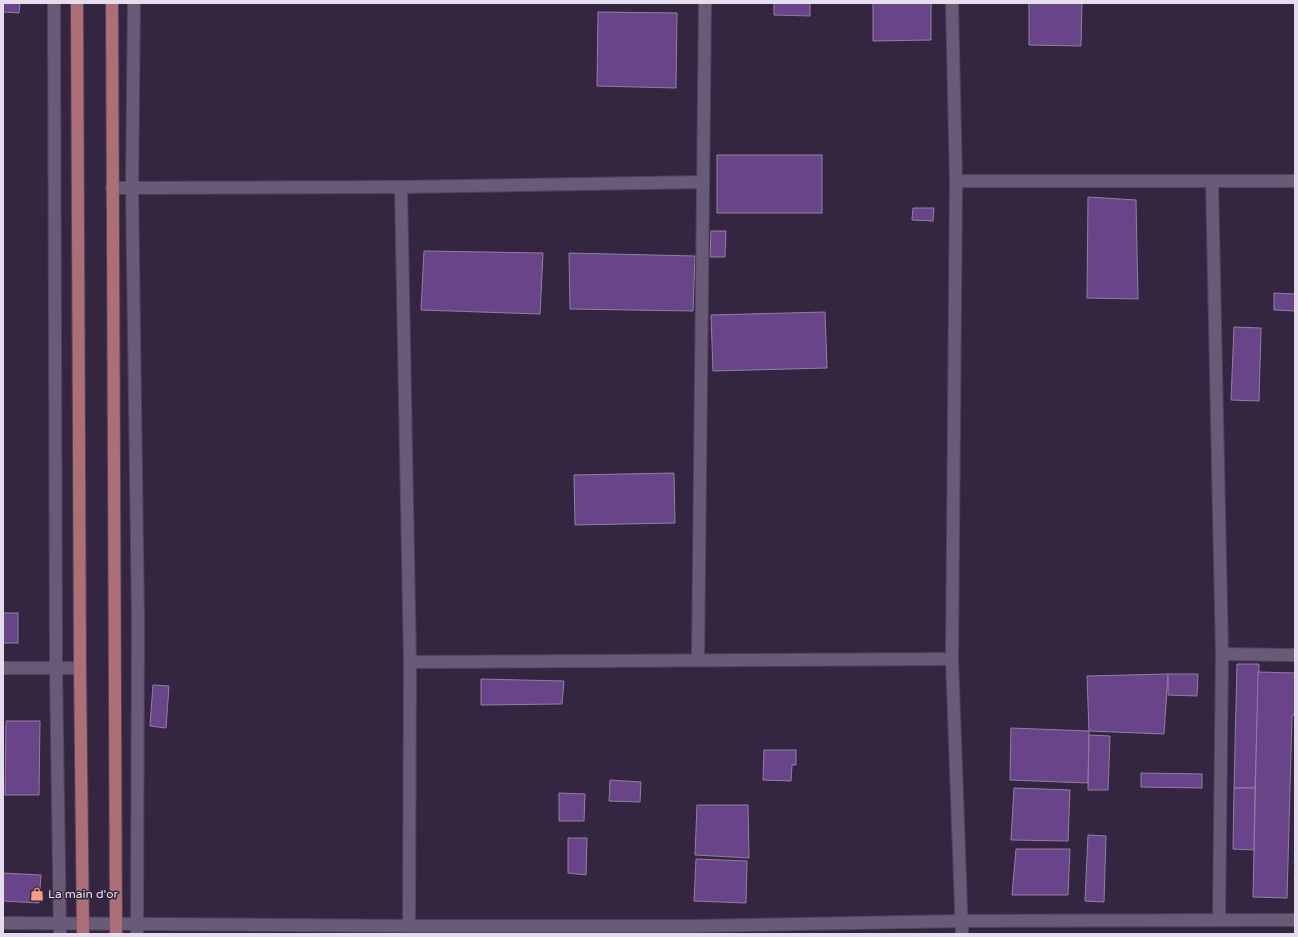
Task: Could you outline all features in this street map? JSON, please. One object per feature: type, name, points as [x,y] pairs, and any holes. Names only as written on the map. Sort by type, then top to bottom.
[{"type":"main road","points":[[77,3],[80,668],[83,929]]},
{"type":"main road","points":[[112,3],[116,929]]},
{"type":"street","points":[[54,3],[56,668],[60,929]]},
{"type":"street","points":[[134,3],[132,188],[138,618],[137,929]]},
{"type":"street","points":[[698,660],[705,3]]},
{"type":"street","points":[[952,3],[956,181],[952,659],[962,934]]},
{"type":"street","points":[[956,181],[1295,182]]},
{"type":"street","points":[[112,188],[402,187],[703,182]]},
{"type":"street","points":[[1212,182],[1222,654],[1219,920]]},
{"type":"street","points":[[402,187],[410,662],[409,926]]},
{"type":"street","points":[[1222,654],[1295,655]]},
{"type":"street","points":[[410,662],[952,659]]},
{"type":"street","points":[[3,668],[80,668]]},
{"type":"street","points":[[3,923],[60,929],[409,926],[694,930],[962,921],[1295,920]]},
{"type":"building","points":[[3,3],[20,3],[19,13],[3,12]]},
{"type":"building","points":[[774,3],[810,3],[810,16],[774,15]]},
{"type":"building","points":[[873,3],[931,3],[931,40],[873,41]]},
{"type":"building","points":[[1029,3],[1082,3],[1081,46],[1029,45]]},
{"type":"building","points":[[598,12],[677,13],[676,88],[597,86]]},
{"type":"building","points":[[717,155],[822,155],[822,213],[717,213]]},
{"type":"building","points":[[1088,197],[1136,200],[1138,299],[1087,298]]},
{"type":"building","points":[[913,208],[934,208],[933,221],[912,220]]},
{"type":"building","points":[[711,231],[726,231],[725,257],[710,257]]},
{"type":"building","points":[[424,251],[543,253],[540,314],[421,310]]},
{"type":"building","points":[[569,253],[695,256],[693,311],[570,309]]},
{"type":"building","points":[[1274,293],[1295,294],[1295,311],[1274,310]]},
{"type":"building","points":[[825,312],[827,368],[713,371],[711,315]]},
{"type":"building","points":[[1234,327],[1261,328],[1259,401],[1231,400]]},
{"type":"building","points":[[674,473],[675,523],[575,525],[574,475]]},
{"type":"building","points":[[3,613],[18,613],[18,643],[3,643]]},
{"type":"building","points":[[1237,664],[1259,664],[1255,788],[1234,788]]},
{"type":"building","points":[[1258,672],[1295,673],[1295,715],[1292,715],[1287,898],[1253,897]]},
{"type":"building","points":[[1168,674],[1164,734],[1089,731],[1087,676]]},
{"type":"building","points":[[1168,674],[1198,674],[1197,696],[1168,695]]},
{"type":"building","points":[[481,679],[564,681],[562,704],[481,705]]},
{"type":"building","points":[[153,685],[169,686],[166,728],[150,726]]},
{"type":"building","points":[[6,721],[40,721],[39,795],[5,795]]},
{"type":"building","points":[[1011,728],[1089,731],[1088,783],[1010,780]]},
{"type":"building","points":[[1089,735],[1110,736],[1108,790],[1088,790]]},
{"type":"building","points":[[764,750],[796,750],[796,765],[792,765],[791,781],[763,780]]},
{"type":"building","points":[[1141,773],[1202,774],[1202,788],[1141,787]]},
{"type":"building","points":[[610,780],[641,782],[640,802],[609,801]]},
{"type":"building","points":[[1014,788],[1070,790],[1068,841],[1011,840]]},
{"type":"building","points":[[1234,788],[1255,788],[1254,850],[1233,849]]},
{"type":"building","points":[[559,793],[585,794],[584,821],[559,821]]},
{"type":"building","points":[[697,805],[748,805],[749,858],[695,855]]},
{"type":"building","points":[[1088,835],[1106,836],[1104,902],[1085,901]]},
{"type":"building","points":[[568,838],[587,838],[586,875],[568,873]]},
{"type":"building","points":[[1016,849],[1070,849],[1068,895],[1012,895]]},
{"type":"building","points":[[696,859],[747,861],[746,903],[694,901]]},
{"type":"building","points":[[3,873],[41,875],[39,903],[3,901]]},
{"type":"place","name":"La main d'or","points":[[37,894]]}]
